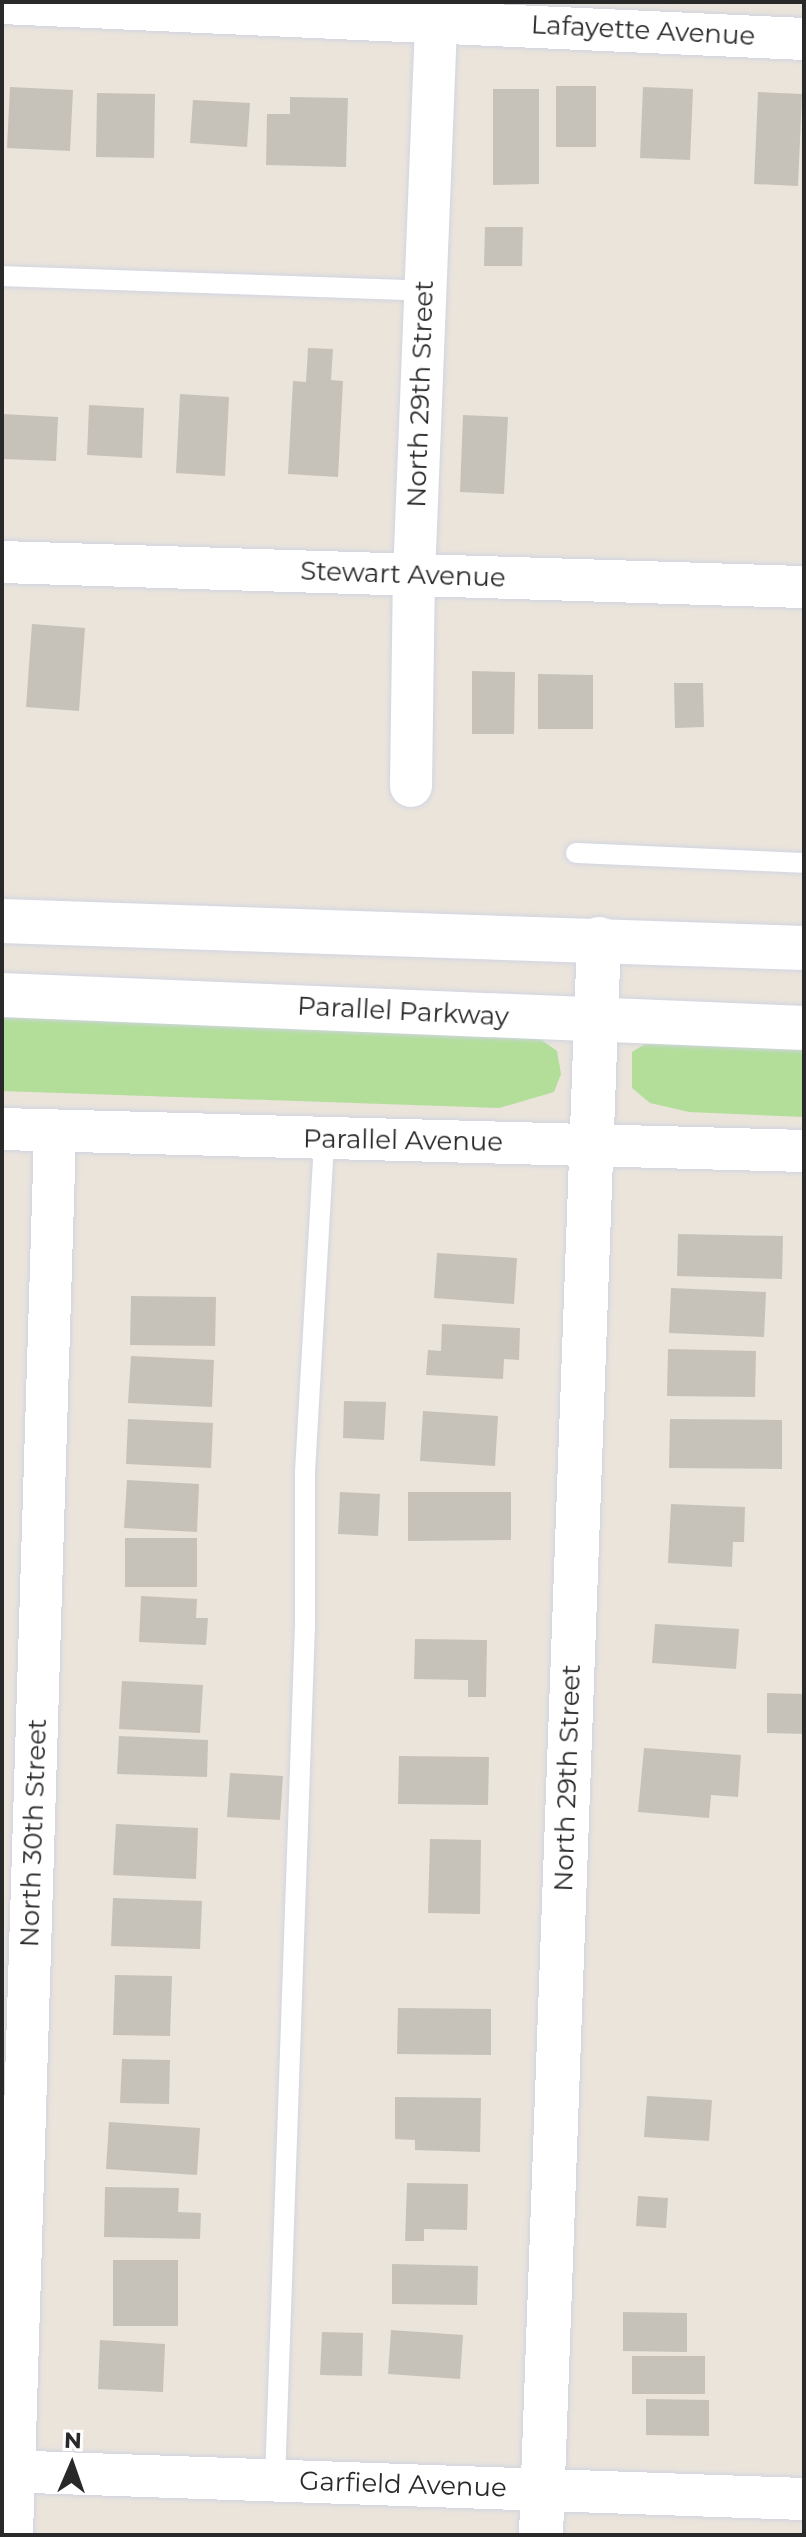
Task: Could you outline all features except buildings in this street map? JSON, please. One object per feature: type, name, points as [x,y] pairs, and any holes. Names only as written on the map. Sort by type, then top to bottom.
[{"type":"main road","points":[[2,921],[804,948]]},
{"type":"main road","name":"North 29th Street","points":[[541,2535],[599,939]]},
{"type":"main road","name":"Parallel Parkway","points":[[2,995],[804,1028]]},
{"type":"street","name":"Lafayette Avenue","points":[[2,3],[437,12],[804,39]]},
{"type":"street","name":"North 29th Street","points":[[411,786],[414,576],[437,12]]},
{"type":"street","name":"Stewart Avenue","points":[[2,562],[804,587]]},
{"type":"street","name":"Parallel Avenue","points":[[2,1129],[804,1151]]},
{"type":"street","name":"North 30th Street","points":[[12,2535],[8,2471],[55,1132]]},
{"type":"street","name":"Garfield Avenue","points":[[8,2471],[804,2499]]},
{"type":"lane","points":[[2,276],[425,291]]},
{"type":"lane","points":[[576,853],[804,863]]},
{"type":"lane","points":[[275,2480],[305,1626],[305,1472],[324,1139]]},
{"type":"green space","points":[[2,1016],[536,1036],[557,1051],[561,1074],[554,1092],[499,1108],[2,1091]]},
{"type":"green space","points":[[650,1041],[804,1043],[804,1117],[689,1112],[650,1103],[632,1088],[632,1052]]}]
